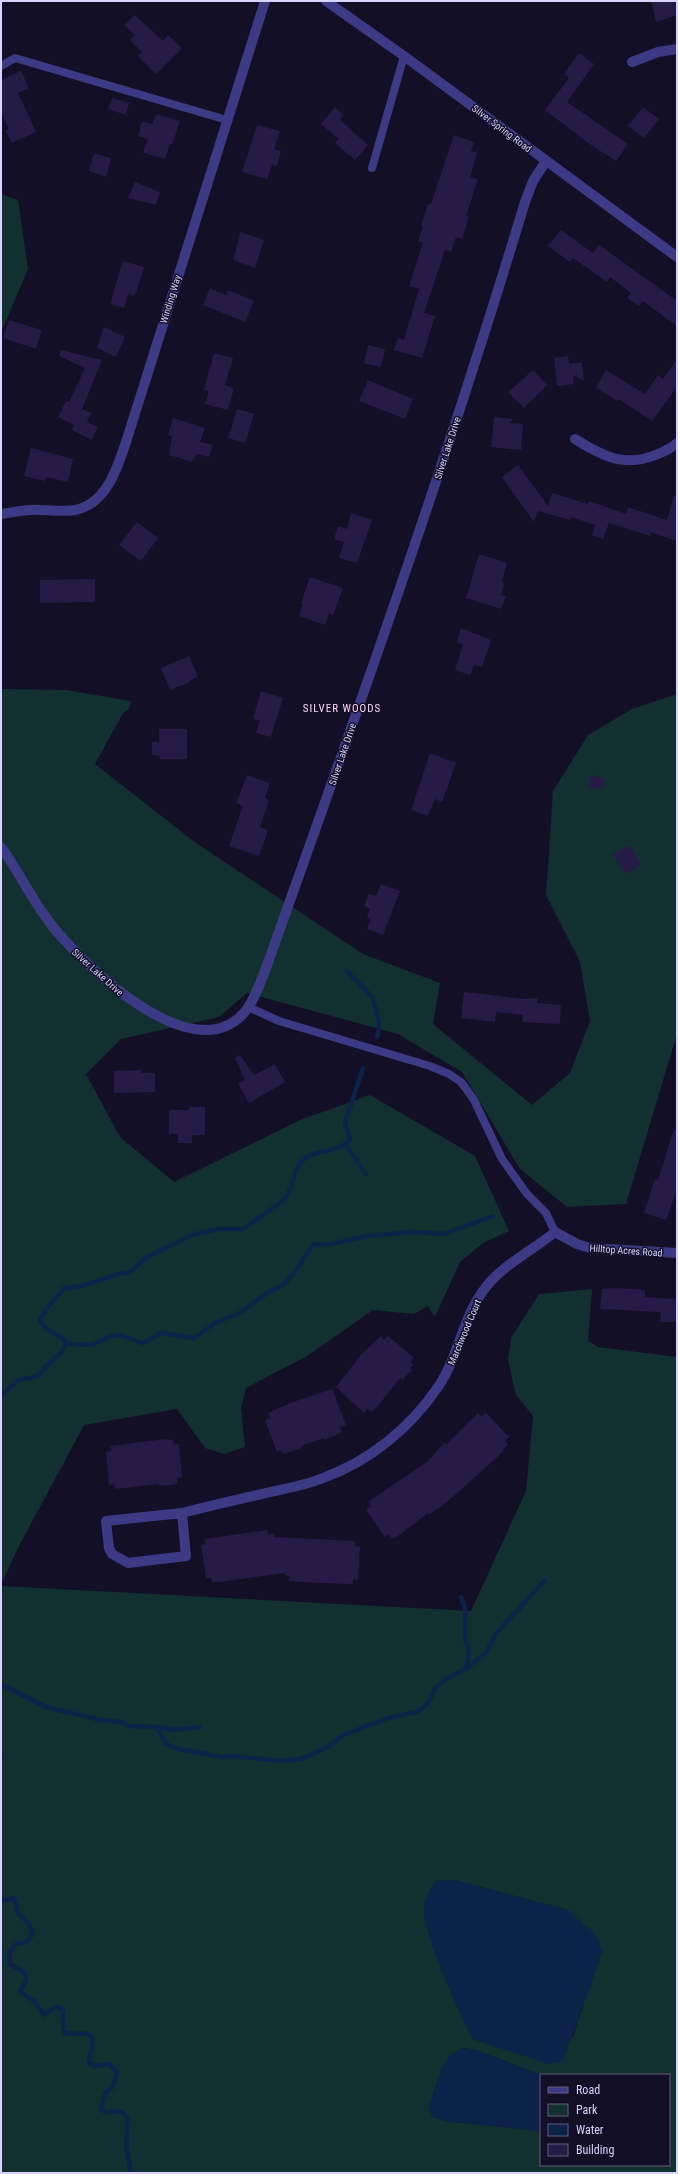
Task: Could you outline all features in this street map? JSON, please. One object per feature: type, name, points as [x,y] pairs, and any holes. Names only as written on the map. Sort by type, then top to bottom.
[{"type":"street","name":"Winding Way","points":[[1,514],[40,510],[76,510],[96,500],[112,478],[127,439],[265,1]]},
{"type":"street","name":"Silver Spring Road","points":[[326,1],[404,56],[677,256]]},
{"type":"street","points":[[632,62],[658,52],[677,49]]},
{"type":"street","name":"Silver Lake Drive","points":[[1,847],[53,928],[98,975],[134,1003],[172,1022],[202,1029],[213,1029],[231,1023],[248,1007],[267,964],[423,522],[525,202],[533,181],[546,161]]},
{"type":"street","points":[[575,439],[599,454],[617,459],[634,461],[648,458],[677,444]]},
{"type":"street","name":"Hilltop Acres Road","points":[[555,1232],[577,1244],[590,1248],[677,1253]]},
{"type":"street","name":"Marchwood Court","points":[[182,1513],[186,1556],[128,1563],[112,1554],[109,1548],[106,1520],[182,1513],[323,1478],[358,1462],[386,1444],[415,1416],[438,1387],[453,1360],[475,1304],[483,1291],[506,1267],[524,1256],[555,1232]]},
{"type":"lane","points":[[372,168],[404,56]]},
{"type":"lane","points":[[1,66],[15,58],[227,120]]},
{"type":"lane","points":[[248,1007],[278,1021],[430,1066],[461,1082],[474,1100],[502,1159],[527,1194],[546,1212],[555,1232]]},
{"type":"green space","points":[[1,194],[18,200],[28,269],[1,333]]},
{"type":"green space","points":[[1,689],[66,690],[131,701],[129,709],[123,713],[95,764],[196,843],[363,954],[440,983],[433,1024],[532,1105],[570,1073],[590,1021],[580,962],[546,895],[553,791],[588,735],[632,709],[677,694],[677,1034],[626,1204],[567,1207],[520,1169],[462,1072],[398,1034],[247,993],[219,1017],[121,1039],[86,1074],[120,1137],[174,1182],[300,1120],[370,1095],[475,1156],[509,1231],[483,1243],[460,1262],[435,1317],[428,1306],[414,1314],[373,1310],[307,1356],[246,1388],[241,1408],[245,1447],[224,1454],[205,1448],[177,1409],[84,1425],[18,1548],[1,1585]]},
{"type":"green space","points":[[592,1289],[588,1341],[598,1347],[677,1357],[677,2173],[1,2173],[1,1586],[471,1611],[526,1491],[533,1416],[516,1395],[508,1360],[511,1338],[539,1294]],"holes":[[[454,1880],[568,1910],[583,2006],[572,2039],[436,1881]]]},
{"type":"water","points":[[454,1880],[568,1910],[594,1933],[603,1951],[563,2061],[548,2064],[472,2039],[434,1952],[425,1918],[424,1905],[427,1895],[436,1881]]},
{"type":"water","points":[[462,2048],[475,2050],[540,2074],[540,2131],[445,2121],[432,2117],[429,2106],[442,2067],[451,2054]]},
{"type":"building","points":[[651,1],[677,1],[677,15],[656,22]]},
{"type":"building","points":[[135,15],[163,41],[168,35],[182,48],[156,74],[138,56],[142,52],[130,40],[135,35],[124,25]]},
{"type":"building","points":[[579,53],[594,64],[567,102],[628,144],[616,161],[588,143],[545,110],[569,78],[564,74]]},
{"type":"building","points":[[21,71],[29,88],[18,93],[36,132],[12,143],[5,130],[9,129],[1,113],[1,80]]},
{"type":"building","points":[[112,98],[129,103],[126,115],[108,109]]},
{"type":"building","points":[[335,107],[344,115],[340,120],[368,145],[355,160],[335,143],[339,139],[321,124]]},
{"type":"building","points":[[643,107],[659,119],[644,138],[628,126]]},
{"type":"building","points":[[156,114],[180,121],[172,145],[170,144],[165,159],[143,153],[148,139],[138,136],[142,121],[152,124]]},
{"type":"building","points":[[257,125],[280,131],[274,149],[281,151],[277,166],[272,165],[267,179],[242,172]]},
{"type":"building","points":[[454,135],[474,142],[471,151],[477,153],[470,177],[478,179],[466,216],[469,217],[462,239],[456,237],[451,252],[445,250],[424,313],[435,316],[422,358],[394,350],[398,338],[404,340],[419,289],[409,286],[423,243],[418,241],[423,226],[421,225],[428,204],[431,204]]},
{"type":"building","points":[[94,153],[111,158],[106,177],[89,171]]},
{"type":"building","points":[[135,182],[160,192],[156,205],[128,198]]},
{"type":"building","points":[[561,230],[593,253],[599,245],[677,301],[677,326],[643,301],[639,306],[627,298],[631,293],[610,277],[607,282],[573,258],[570,262],[548,246]]},
{"type":"building","points":[[240,232],[264,240],[255,268],[233,260]]},
{"type":"building","points":[[123,261],[144,267],[137,290],[134,296],[128,294],[124,308],[110,304]]},
{"type":"building","points":[[210,288],[226,295],[228,290],[254,301],[245,322],[203,305]]},
{"type":"building","points":[[9,320],[42,330],[36,349],[3,338]]},
{"type":"building","points":[[104,327],[125,337],[116,357],[97,348]]},
{"type":"building","points":[[368,345],[385,349],[381,367],[364,363]]},
{"type":"building","points":[[61,350],[102,360],[82,409],[91,413],[87,422],[98,427],[92,440],[72,430],[74,425],[58,417],[66,401],[69,402],[85,368],[59,356]]},
{"type":"building","points":[[214,353],[233,358],[225,385],[234,388],[228,410],[205,404],[209,391],[204,390]]},
{"type":"building","points":[[568,356],[569,364],[582,362],[584,381],[573,375],[574,384],[557,386],[554,358]]},
{"type":"building","points":[[677,359],[677,387],[652,421],[619,399],[618,401],[596,388],[606,370],[645,394],[658,375],[663,379]]},
{"type":"building","points":[[533,370],[547,385],[524,408],[508,392]]},
{"type":"building","points":[[368,380],[413,399],[405,419],[359,401]]},
{"type":"building","points":[[237,409],[254,414],[245,443],[228,438]]},
{"type":"building","points":[[494,417],[513,419],[509,423],[523,424],[521,450],[491,447]]},
{"type":"building","points":[[173,418],[205,428],[200,442],[213,445],[209,457],[197,454],[192,462],[169,455],[172,436],[168,435]]},
{"type":"building","points":[[31,448],[73,459],[68,482],[46,477],[45,481],[24,476]]},
{"type":"building","points":[[518,465],[548,506],[552,493],[588,504],[589,501],[626,514],[628,507],[667,520],[674,496],[677,496],[677,541],[651,532],[650,536],[609,523],[603,539],[592,535],[595,525],[571,517],[570,520],[538,511],[534,522],[502,477]]},
{"type":"building","points":[[351,513],[372,520],[357,563],[339,558],[344,542],[334,539],[338,526],[347,529]]},
{"type":"building","points":[[137,522],[158,538],[141,561],[119,545]]},
{"type":"building","points":[[479,554],[507,563],[502,581],[504,584],[501,595],[506,596],[501,609],[466,598]]},
{"type":"building","points":[[310,577],[343,588],[333,615],[329,614],[325,625],[299,616],[303,604],[301,603]]},
{"type":"building","points":[[95,579],[95,602],[40,603],[40,580]]},
{"type":"building","points":[[461,628],[491,640],[482,667],[474,665],[470,675],[455,670],[463,645],[457,642]]},
{"type":"building","points":[[189,656],[198,677],[170,690],[161,668]]},
{"type":"building","points":[[261,691],[283,698],[271,737],[256,733],[260,721],[253,719]]},
{"type":"building","points":[[159,729],[187,729],[187,759],[160,759],[160,756],[152,755],[152,742],[159,742]]},
{"type":"building","points":[[430,753],[456,763],[442,802],[435,799],[428,816],[411,810]]},
{"type":"building","points":[[591,774],[605,779],[602,790],[588,786]]},
{"type":"building","points":[[247,775],[270,783],[265,798],[269,800],[260,827],[268,830],[259,856],[229,846],[243,806],[236,803]]},
{"type":"building","points":[[630,845],[641,865],[625,874],[613,854]]},
{"type":"building","points":[[381,884],[400,891],[383,935],[367,929],[371,919],[367,917],[370,909],[364,906],[369,894],[376,896]]},
{"type":"building","points":[[464,992],[524,999],[537,998],[537,1003],[561,1005],[560,1024],[522,1022],[523,1015],[496,1012],[495,1022],[461,1018]]},
{"type":"building","points":[[240,1055],[254,1075],[275,1064],[285,1082],[249,1103],[238,1084],[245,1080],[235,1058]]},
{"type":"building","points":[[141,1070],[141,1073],[155,1073],[155,1092],[114,1093],[114,1071]]},
{"type":"building","points":[[189,1107],[205,1107],[205,1135],[192,1135],[192,1143],[178,1143],[178,1134],[169,1134],[169,1110],[189,1110]]},
{"type":"building","points":[[674,1129],[677,1129],[677,1189],[666,1220],[644,1213],[655,1179],[658,1180]]},
{"type":"building","points":[[616,1288],[645,1290],[645,1297],[677,1299],[677,1322],[660,1322],[661,1312],[600,1309],[602,1289]]},
{"type":"building","points":[[381,1336],[384,1340],[388,1336],[414,1358],[410,1362],[413,1365],[410,1368],[412,1370],[402,1380],[400,1378],[377,1407],[371,1412],[367,1409],[364,1413],[336,1387],[361,1355]]},
{"type":"building","points":[[332,1389],[346,1425],[340,1427],[342,1432],[325,1440],[324,1438],[301,1446],[302,1448],[283,1454],[281,1450],[277,1452],[265,1420],[270,1418],[268,1413],[293,1402]]},
{"type":"building","points":[[478,1413],[481,1417],[486,1413],[509,1437],[505,1441],[508,1445],[503,1449],[504,1451],[447,1502],[429,1515],[428,1513],[398,1536],[392,1539],[389,1534],[385,1537],[366,1510],[371,1506],[368,1502],[427,1462],[445,1442],[447,1444]]},
{"type":"building","points":[[165,1439],[173,1440],[174,1445],[179,1444],[182,1477],[177,1478],[178,1483],[172,1485],[159,1486],[159,1484],[115,1489],[114,1484],[109,1485],[106,1452],[111,1451],[111,1446]]},
{"type":"building","points":[[267,1530],[268,1534],[274,1533],[274,1537],[355,1541],[355,1546],[360,1547],[358,1580],[353,1579],[353,1584],[299,1582],[289,1581],[290,1576],[284,1575],[285,1573],[219,1582],[212,1582],[211,1578],[206,1578],[201,1545],[206,1544],[205,1539]]},
{"type":"waterway","points":[[347,971],[373,998],[379,1022],[377,1037]]},
{"type":"waterway","points":[[66,1344],[64,1339],[46,1329],[40,1320],[47,1308],[64,1288],[82,1286],[121,1273],[129,1273],[147,1257],[192,1235],[218,1229],[243,1229],[284,1200],[288,1195],[298,1167],[305,1158],[316,1153],[340,1147],[350,1139],[345,1123],[363,1068]]},
{"type":"waterway","points":[[346,1145],[366,1174]]},
{"type":"waterway","points":[[66,1344],[92,1345],[111,1336],[120,1335],[144,1343],[161,1333],[194,1338],[215,1323],[238,1314],[267,1293],[284,1284],[294,1273],[313,1245],[332,1244],[366,1236],[414,1232],[444,1234],[493,1216]]},
{"type":"waterway","points":[[1,1395],[19,1380],[38,1376],[50,1362],[61,1353],[66,1344]]},
{"type":"waterway","points":[[157,1727],[166,1744],[178,1749],[222,1757],[232,1756],[283,1761],[301,1759],[328,1747],[343,1735],[388,1718],[416,1712],[423,1708],[428,1703],[435,1689],[444,1680],[467,1668],[487,1652],[495,1635],[544,1581]]},
{"type":"waterway","points":[[461,1597],[465,1608],[465,1640],[469,1651],[467,1666]]},
{"type":"waterway","points":[[1,1684],[46,1707],[101,1720],[120,1722],[130,1726],[157,1727],[174,1730],[199,1727]]},
{"type":"waterway","points":[[1,1901],[14,1898],[18,1913],[29,1924],[33,1933],[26,1941],[16,1944],[9,1953],[10,1964],[25,1973],[26,1979],[20,1992],[34,2001],[44,2015],[57,2006],[63,2010],[64,2032],[69,2034],[87,2034],[92,2039],[93,2043],[89,2063],[94,2066],[110,2064],[117,2073],[112,2088],[106,2092],[101,2109],[105,2112],[118,2111],[123,2113],[128,2120],[126,2145],[131,2173]]},
{"type":"district","name":"SILVER WOODS","points":[[342,708]]}]
